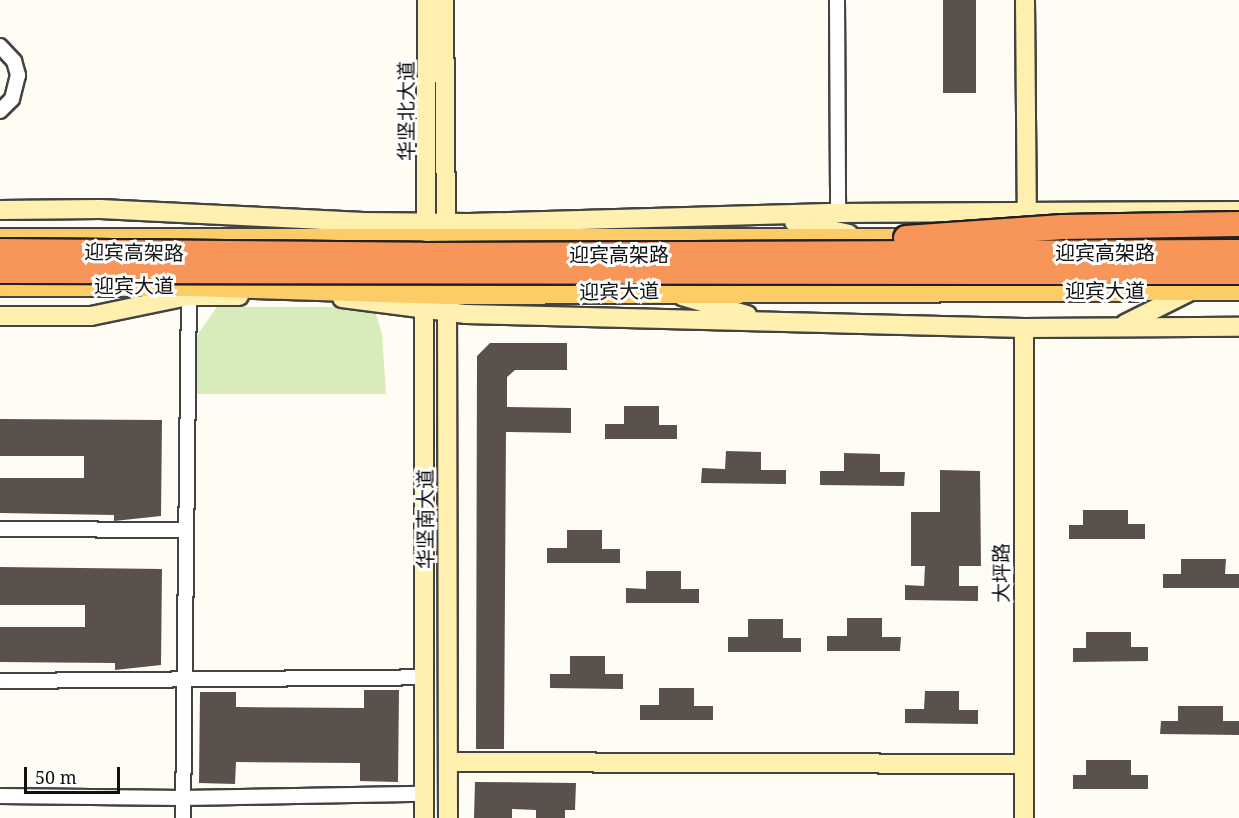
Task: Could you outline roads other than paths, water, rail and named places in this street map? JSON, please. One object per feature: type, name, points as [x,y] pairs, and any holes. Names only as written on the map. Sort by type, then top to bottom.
[{"type":"highway","points":[[676,254],[1063,227],[1239,224]]},
{"type":"highway","name":"迎宾高架路","points":[[0,251],[676,254],[1239,252]]},
{"type":"highway","name":"迎宾高架路","points":[[0,272],[1239,272]]},
{"type":"main road","points":[[0,239],[436,230],[871,239],[1239,239]]},
{"type":"main road","name":"迎宾大道","points":[[0,285],[447,302],[663,290],[1239,289]]},
{"type":"street","name":"华坚北大道","points":[[427,0],[436,230]]},
{"type":"street","name":"华坚北大道","points":[[436,230],[444,0]]},
{"type":"street","points":[[837,0],[838,213]]},
{"type":"street","points":[[1025,0],[1027,212]]},
{"type":"street","points":[[0,46],[14,61],[18,75],[12,99],[0,111]]},
{"type":"street","points":[[1,205],[364,222],[436,230],[838,213],[1239,211]]},
{"type":"street","points":[[771,216],[871,239]]},
{"type":"street","name":"华坚南大道","points":[[424,818],[423,301],[436,230]]},
{"type":"street","name":"华坚南大道","points":[[436,230],[447,302],[448,818]]},
{"type":"street","points":[[663,290],[769,322]]},
{"type":"street","points":[[1120,326],[1193,290]]},
{"type":"street","points":[[0,316],[91,316],[189,291],[183,818]]},
{"type":"street","points":[[447,302],[769,322],[1024,328],[1239,327]]},
{"type":"street","name":"大坪路","points":[[1024,328],[1024,818]]},
{"type":"street","points":[[0,529],[186,530]]},
{"type":"street","points":[[0,681],[424,677]]},
{"type":"street","points":[[448,762],[1023,764]]},
{"type":"street","points":[[0,796],[183,798],[424,794]]}]
